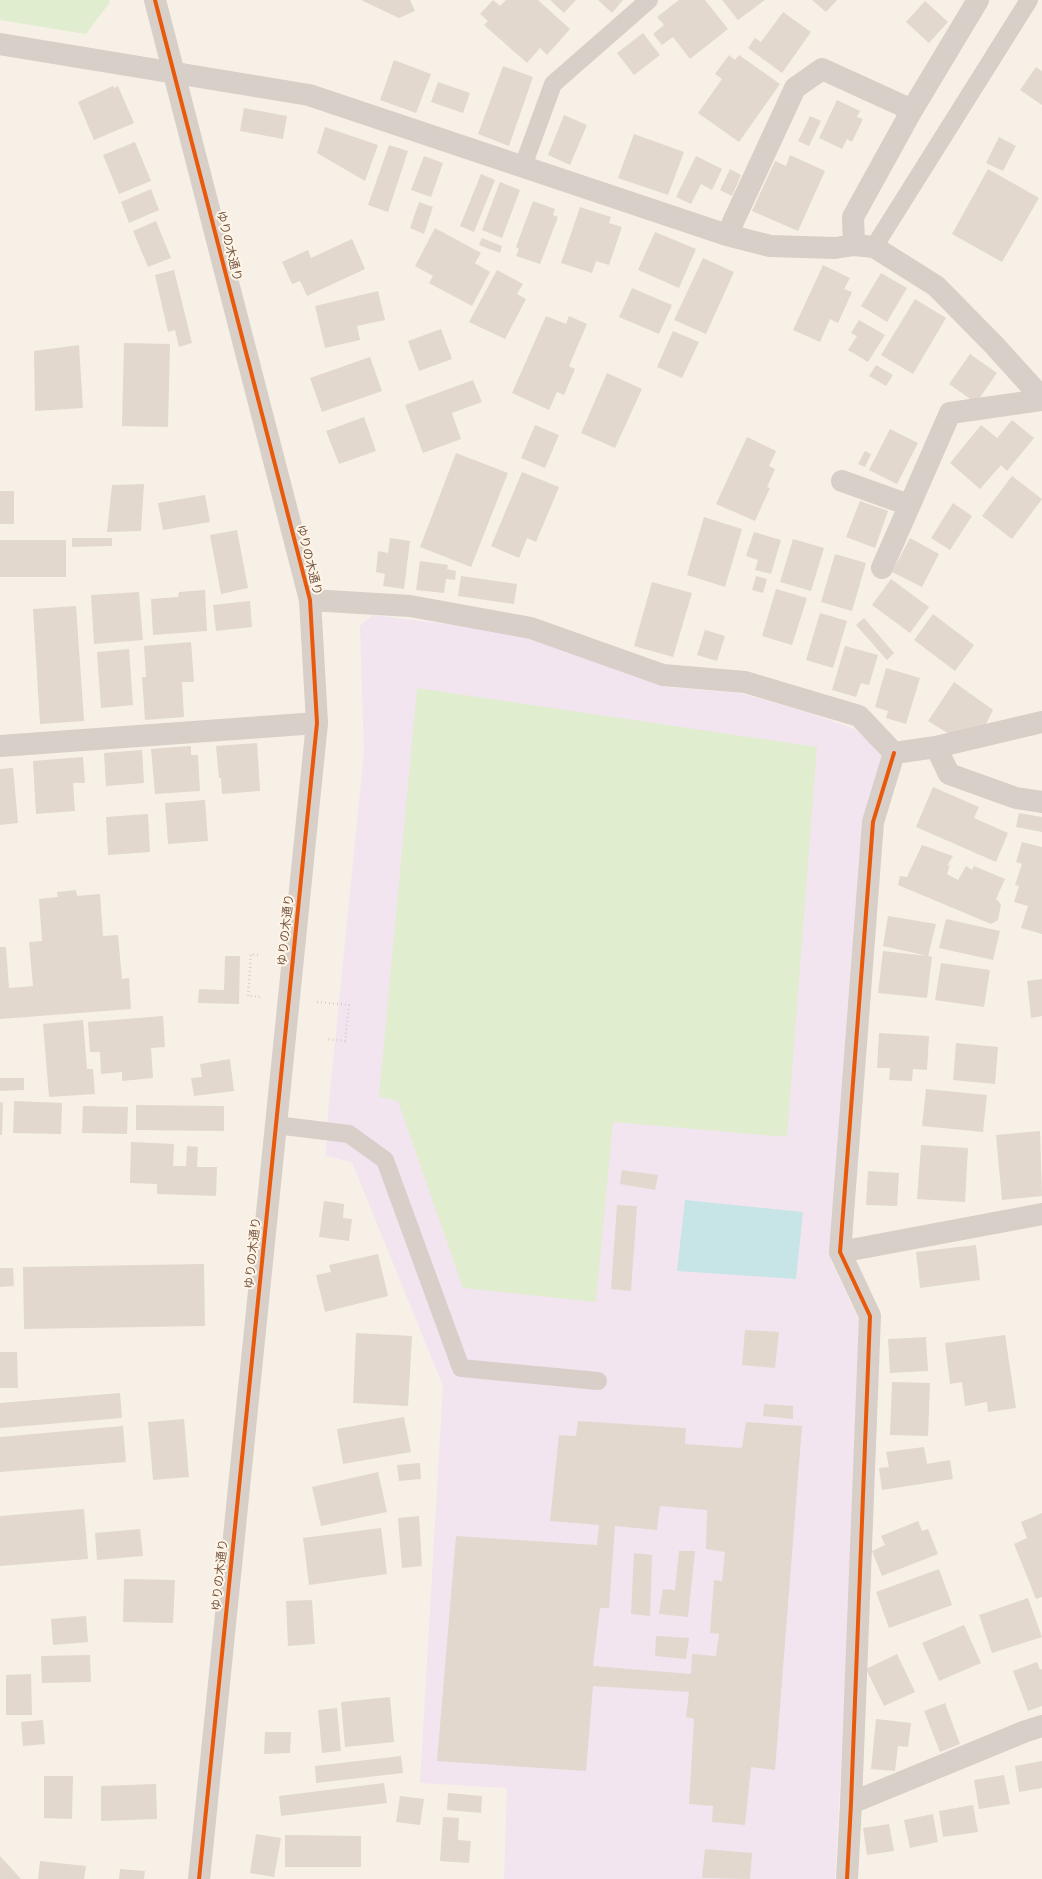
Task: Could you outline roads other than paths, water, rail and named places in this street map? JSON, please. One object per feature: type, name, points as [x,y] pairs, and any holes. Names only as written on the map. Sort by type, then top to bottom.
[{"type":"street","name":"ゆりの木通り","points":[[155,0],[310,600],[317,723],[199,1879]]},
{"type":"street","points":[[864,246],[853,217],[912,110],[978,0]]},
{"type":"street","points":[[0,44],[308,95],[727,235],[770,246],[835,248],[864,246],[936,286],[994,345],[1042,399]]},
{"type":"street","points":[[727,235],[795,88],[822,69],[912,110]]},
{"type":"street","points":[[882,568],[950,413],[1042,399]]},
{"type":"street","points":[[842,481],[909,505]]},
{"type":"street","points":[[310,600],[410,606],[531,628],[663,675],[744,682],[858,716],[894,753]]},
{"type":"street","points":[[894,753],[936,747],[1042,722]]},
{"type":"street","points":[[0,746],[317,723]]},
{"type":"street","points":[[936,747],[949,774],[1016,798],[1042,802]]},
{"type":"street","points":[[847,1879],[870,1316],[840,1252],[873,822],[894,753]]},
{"type":"street","points":[[840,1252],[1042,1214]]},
{"type":"street","points":[[851,1803],[1026,1731],[1042,1726]]},
{"type":"lane","points":[[523,166],[553,84],[649,0]]},
{"type":"lane","points":[[864,246],[1029,0]]},
{"type":"lane","points":[[276,1125],[349,1134],[385,1160],[461,1368],[598,1381]]},
{"type":"water","points":[[685,1200],[803,1212],[796,1279],[677,1271]]}]
